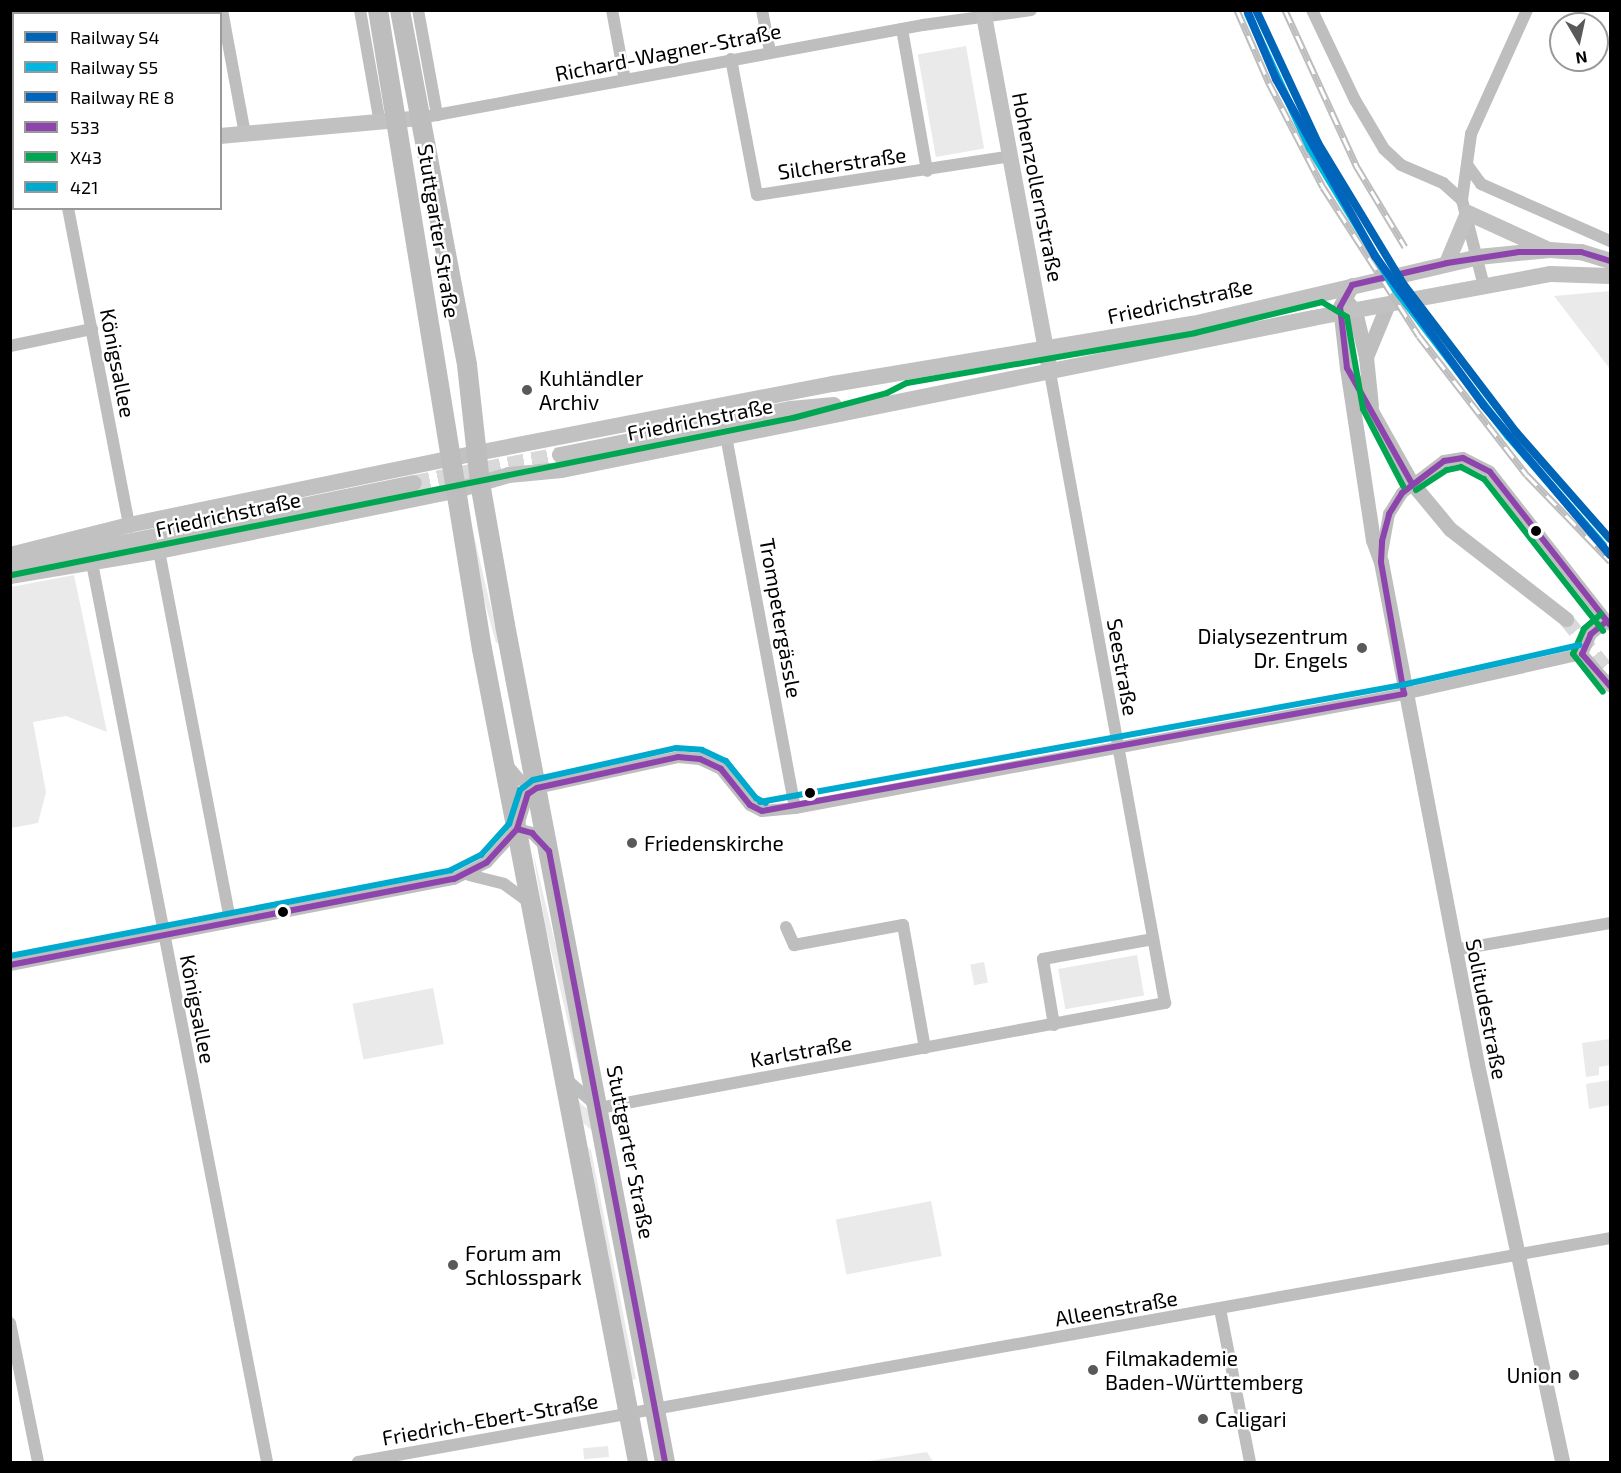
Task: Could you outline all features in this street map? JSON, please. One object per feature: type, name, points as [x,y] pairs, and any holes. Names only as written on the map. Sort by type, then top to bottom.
[{"type":"main road","name":"Stuttgarter Straße","points":[[378,10],[388,122],[454,491],[638,1462]]},
{"type":"main road","name":"Stuttgarter Straße","points":[[400,10],[429,117],[467,365],[480,483],[665,1462]]},
{"type":"main road","name":"Hohenzollernstraße","points":[[984,14],[1050,373]]},
{"type":"main road","points":[[222,136],[429,117]]},
{"type":"main road","points":[[1447,263],[1465,206],[1550,250]]},
{"type":"main road","name":"Friedrichstraße","points":[[477,453],[833,384],[904,374],[1193,324],[1478,257],[1550,250],[1581,252],[1611,261]]},
{"type":"main road","name":"Friedrichstraße","points":[[480,483],[1050,373],[1346,308],[1387,306],[1551,274],[1611,276]]},
{"type":"main road","name":"Friedrichstraße","points":[[792,410],[885,384],[904,374]]},
{"type":"main road","name":"Friedrichstraße","points":[[560,455],[792,410],[902,395],[929,396]]},
{"type":"main road","points":[[450,460],[477,453]]},
{"type":"main road","name":"Friedrichstraße","points":[[10,555],[129,525],[450,460]]},
{"type":"main road","name":"Friedrichstraße","points":[[10,566],[414,483]]},
{"type":"main road","points":[[454,491],[480,483]]},
{"type":"main road","name":"Friedrichstraße","points":[[10,576],[159,551],[454,491]]},
{"type":"street","points":[[222,10],[245,134]]},
{"type":"street","name":"Stuttgarter Straße","points":[[360,10],[388,122]]},
{"type":"street","name":"Stuttgarter Straße","points":[[418,10],[429,117]]},
{"type":"street","points":[[612,10],[625,80]]},
{"type":"street","points":[[762,10],[770,52]]},
{"type":"street","name":"Richard-Wagner-Straße","points":[[429,117],[770,52],[984,14],[1031,10]]},
{"type":"street","points":[[1312,10],[1359,109],[1384,149],[1401,165],[1443,183],[1465,206]]},
{"type":"street","points":[[1480,287],[1478,257],[1465,206],[1471,135],[1527,10]]},
{"type":"street","points":[[902,29],[927,171],[1011,156]]},
{"type":"street","name":"Silcherstraße","points":[[731,59],[757,195],[927,171]]},
{"type":"street","points":[[1468,166],[1481,184],[1611,241]]},
{"type":"street","name":"Königsallee","points":[[68,210],[129,525]]},
{"type":"street","points":[[1346,308],[1352,285]]},
{"type":"street","points":[[1323,292],[1346,308],[1366,357],[1372,408]]},
{"type":"street","points":[[1366,357],[1387,306]]},
{"type":"street","name":"Solitudestraße","points":[[1346,308],[1347,368],[1371,529],[1381,562],[1404,694],[1454,950],[1562,1462]]},
{"type":"street","points":[[10,346],[92,329]]},
{"type":"street","points":[[1347,368],[1372,408],[1411,482],[1450,529],[1566,619]]},
{"type":"street","name":"Seestraße","points":[[1050,373],[1165,1003]]},
{"type":"street","name":"Trompetergässle","points":[[726,436],[795,808]]},
{"type":"street","points":[[1411,482],[1444,461],[1463,458],[1490,472],[1609,623],[1591,634],[1582,654]]},
{"type":"street","name":"Solitudestraße","points":[[1381,562],[1389,514],[1411,482]]},
{"type":"street","points":[[159,551],[230,921]]},
{"type":"street","name":"Königsallee","points":[[92,563],[267,1462]]},
{"type":"street","points":[[10,965],[163,933],[435,885],[469,875],[487,862],[517,829],[528,794],[537,788],[678,757],[700,759],[721,769],[750,805],[762,812],[795,808],[1404,694],[1582,654]]},
{"type":"street","points":[[1582,654],[1611,686]]},
{"type":"street","name":"Stuttgarter Straße","points":[[503,758],[519,779],[537,788]]},
{"type":"street","points":[[517,829],[532,833],[549,851]]},
{"type":"street","points":[[469,875],[504,884],[533,904]]},
{"type":"street","points":[[1454,950],[1611,923]]},
{"type":"street","points":[[786,927],[794,945],[903,925],[925,1048]]},
{"type":"street","points":[[1054,1025],[1044,959],[1153,939]]},
{"type":"street","name":"Karlstraße","points":[[599,1108],[1165,1003]]},
{"type":"street","points":[[566,1079],[599,1108]]},
{"type":"street","name":"Alleenstraße","points":[[629,1414],[1611,1238]]},
{"type":"street","points":[[1220,1309],[1250,1462]]},
{"type":"street","points":[[10,1323],[38,1462]]},
{"type":"street","name":"Friedrich-Ebert-Straße","points":[[358,1462],[629,1414]]},
{"type":"shaded area","points":[[966,46],[984,148],[936,157],[918,55]]},
{"type":"shaded area","points":[[1610,291],[1610,369],[1554,296]]},
{"type":"shaded area","points":[[468,510],[499,642],[496,643],[482,592]]},
{"type":"shaded area","points":[[74,575],[107,732],[66,716],[33,722],[46,792],[38,823],[11,828],[11,587]]},
{"type":"shaded area","points":[[532,848],[568,996],[583,1086],[546,929]]},
{"type":"shaded area","points":[[1137,955],[1144,995],[1065,1009],[1058,969]]},
{"type":"shaded area","points":[[984,962],[988,983],[974,985],[970,965]]},
{"type":"shaded area","points":[[433,988],[444,1044],[363,1060],[353,1004]]},
{"type":"shaded area","points":[[1610,1039],[1610,1065],[1599,1067],[1599,1075],[1586,1077],[1582,1043]]},
{"type":"shaded area","points":[[1610,1080],[1610,1105],[1589,1109],[1586,1084]]},
{"type":"shaded area","points":[[579,1102],[591,1112],[595,1133],[583,1123]]},
{"type":"shaded area","points":[[588,1147],[591,1150],[636,1379],[632,1380]]},
{"type":"shaded area","points":[[931,1201],[942,1256],[846,1274],[836,1220]]},
{"type":"shaded area","points":[[608,1446],[609,1457],[584,1459],[583,1448]]},
{"type":"shaded area","points":[[927,1452],[933,1462],[868,1461]]},
{"type":"tunnel","points":[[414,483],[560,455]]},
{"type":"tunnel","points":[[1566,619],[1610,673]]},
{"type":"railway","points":[[1237,10],[1269,83],[1323,187],[1419,336],[1527,475],[1610,561]]},
{"type":"railway","points":[[1285,10],[1357,167],[1405,247]]},
{"type":"rail line","name":"S4","points":[[1256,10],[1318,143],[1404,285],[1516,432],[1610,539]]},
{"type":"rail line","name":"S5","points":[[1248,14],[1310,148],[1396,290],[1509,437],[1603,545]]},
{"type":"transit line","points":[[1247,10],[1276,79],[1375,256],[1484,406],[1610,555]]},
{"type":"transit line","name":"533","points":[[1411,482],[1347,368],[1340,307],[1352,285],[1447,263],[1519,252],[1581,252],[1610,261]]},
{"type":"transit line","name":"X43","points":[[12,575],[793,418],[887,393],[907,383],[1195,333],[1322,302],[1347,317],[1363,409],[1403,486]]},
{"type":"transit line","name":"533","points":[[10,965],[454,879],[487,862],[517,829],[528,794],[537,788],[678,757],[700,759],[721,769],[750,805],[762,811],[1404,694],[1381,562],[1382,541],[1389,514],[1402,493],[1444,461],[1463,458],[1490,472],[1610,625]]},
{"type":"transit line","name":"X43","points":[[1416,490],[1447,470],[1461,467],[1484,479],[1603,631]]},
{"type":"transit line","name":"X43","points":[[1601,614],[1584,629],[1573,654],[1603,692]]},
{"type":"transit line","name":"533","points":[[1607,621],[1591,634],[1582,654],[1610,686]]},
{"type":"transit line","name":"421","points":[[760,802],[1402,685],[1580,645]]},
{"type":"transit line","name":"421","points":[[10,956],[451,870],[481,855],[509,824],[520,790],[533,780],[676,748],[702,750],[726,761],[756,798],[766,803]]},
{"type":"transit line","name":"533","points":[[517,829],[532,833],[549,851],[665,1462]]},
{"type":"place","name":"Kuhländler Archiv","points":[[527,390]]},
{"type":"place","name":"Dialysezentrum Dr. Engels","points":[[1362,648]]},
{"type":"place","name":"Friedenskirche","points":[[632,843]]},
{"type":"place","name":"Forum am Schlosspark","points":[[453,1265]]},
{"type":"place","name":"Filmakademie Baden-Württemberg","points":[[1093,1370]]},
{"type":"place","name":"Union","points":[[1574,1375]]},
{"type":"place","name":"Caligari","points":[[1203,1419]]}]
